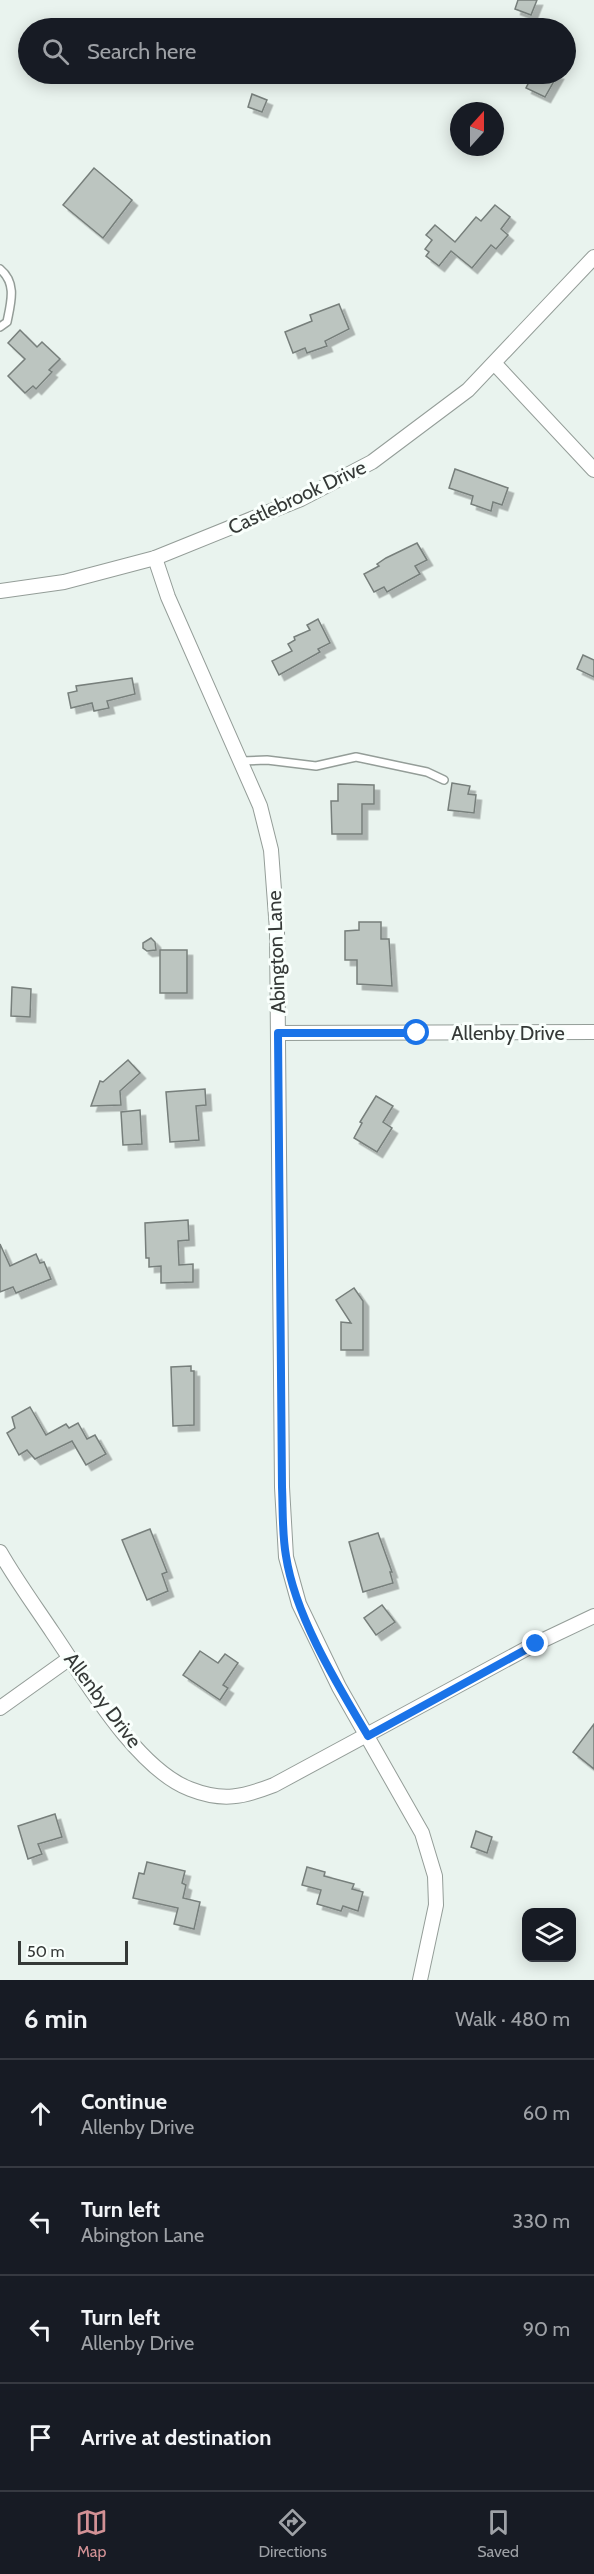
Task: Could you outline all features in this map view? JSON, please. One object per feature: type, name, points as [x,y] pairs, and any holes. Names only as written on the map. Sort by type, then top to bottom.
[{"type":"street","name":"Castlebrook Drive","points":[[0,591],[64,582],[155,558],[301,499],[372,462],[468,390],[594,257]]},
{"type":"street","points":[[495,364],[594,470]]},
{"type":"street","name":"Abington Lane","points":[[155,558],[168,597],[260,806],[271,850],[277,930],[282,1487],[286,1557],[299,1604],[339,1687],[422,1833],[435,1876],[436,1905],[420,1980]]},
{"type":"street","name":"Allenby Drive","points":[[278,1033],[594,1032]]},
{"type":"street","name":"Allenby Drive","points":[[0,1552],[117,1726],[168,1778],[190,1790],[216,1796],[243,1797],[274,1785],[536,1644],[594,1616]]},
{"type":"street","points":[[0,1708],[70,1658]]},
{"type":"lane","points":[[0,268],[9,277],[12,291],[7,322],[0,327]]},
{"type":"lane","points":[[242,761],[267,760],[316,766],[356,757],[427,772],[444,780]]},
{"type":"building","points":[[518,0],[537,0],[531,15],[515,9]]},
{"type":"building","points":[[528,84],[552,84],[545,97],[526,88]]},
{"type":"building","points":[[252,94],[267,100],[262,112],[248,107]]},
{"type":"building","points":[[94,168],[132,200],[103,238],[63,205]]},
{"type":"building","points":[[495,205],[510,217],[501,229],[508,235],[496,249],[491,245],[472,268],[451,251],[439,266],[426,256],[429,252],[425,249],[432,240],[426,235],[435,225],[455,242],[476,217],[481,221]]},
{"type":"building","points":[[339,304],[349,329],[325,341],[327,346],[307,353],[305,348],[293,353],[285,332],[312,321],[310,315]]},
{"type":"building","points":[[20,330],[37,347],[42,342],[60,359],[49,370],[52,372],[36,389],[33,386],[25,393],[8,376],[25,359],[8,343]]},
{"type":"building","points":[[455,469],[508,488],[502,505],[493,502],[491,511],[471,504],[473,496],[449,488]]},
{"type":"building","points":[[417,543],[427,560],[415,566],[420,574],[387,592],[384,587],[374,592],[364,574],[379,566],[377,564],[386,558]]},
{"type":"building","points":[[318,619],[330,643],[318,649],[320,652],[279,675],[272,661],[292,651],[288,644],[295,640],[294,637],[310,630],[307,625]]},
{"type":"building","points":[[583,655],[594,660],[594,677],[577,669]]},
{"type":"building","points":[[132,678],[135,694],[107,701],[109,708],[94,711],[92,703],[71,708],[68,693],[77,691],[76,686]]},
{"type":"building","points":[[452,783],[470,786],[468,794],[476,795],[474,813],[448,810]]},
{"type":"building","points":[[338,784],[374,785],[374,804],[362,804],[362,834],[332,834],[331,801],[338,801]]},
{"type":"building","points":[[359,922],[381,922],[381,939],[389,939],[392,986],[357,984],[357,960],[345,960],[345,931],[359,930]]},
{"type":"building","points":[[151,938],[155,942],[156,950],[147,951],[143,948],[143,943]]},
{"type":"building","points":[[160,950],[187,950],[187,993],[160,993]]},
{"type":"building","points":[[12,987],[31,989],[30,1017],[11,1016]]},
{"type":"building","points":[[128,1060],[140,1073],[120,1091],[121,1105],[91,1106],[100,1081],[103,1082]]},
{"type":"building","points":[[205,1089],[206,1105],[196,1106],[199,1140],[170,1142],[166,1092]]},
{"type":"building","points":[[376,1096],[393,1106],[383,1122],[392,1128],[377,1152],[354,1138],[362,1123],[360,1122]]},
{"type":"building","points":[[140,1110],[142,1144],[123,1145],[121,1112]]},
{"type":"building","points":[[188,1220],[189,1240],[178,1241],[179,1265],[193,1264],[193,1282],[161,1283],[161,1266],[149,1267],[149,1258],[146,1258],[145,1223]]},
{"type":"building","points":[[0,1244],[10,1266],[36,1254],[40,1263],[44,1262],[51,1279],[16,1293],[13,1287],[0,1292]]},
{"type":"building","points":[[354,1288],[363,1301],[363,1350],[341,1350],[341,1322],[351,1323],[336,1300]]},
{"type":"building","points":[[191,1366],[191,1371],[194,1371],[194,1425],[173,1426],[171,1367]]},
{"type":"building","points":[[30,1407],[46,1435],[66,1424],[69,1428],[78,1423],[87,1439],[95,1435],[106,1454],[86,1465],[72,1441],[35,1459],[27,1450],[19,1455],[7,1433],[15,1428],[12,1417]]},
{"type":"building","points":[[150,1529],[167,1572],[162,1574],[168,1591],[147,1600],[122,1540]]},
{"type":"building","points":[[378,1533],[392,1572],[390,1572],[393,1583],[363,1592],[349,1542]]},
{"type":"building","points":[[382,1605],[395,1622],[376,1635],[364,1618]]},
{"type":"building","points":[[200,1651],[218,1663],[225,1654],[238,1663],[223,1685],[228,1688],[220,1700],[183,1675]]},
{"type":"building","points":[[594,1724],[594,1769],[573,1752]]},
{"type":"building","points":[[55,1814],[62,1837],[38,1844],[42,1854],[28,1859],[18,1826]]},
{"type":"building","points":[[476,1831],[492,1837],[487,1853],[471,1847]]},
{"type":"building","points":[[147,1862],[185,1871],[182,1883],[186,1885],[183,1898],[200,1902],[194,1929],[174,1924],[178,1908],[133,1898],[139,1873],[144,1874]]},
{"type":"building","points":[[307,1867],[325,1872],[324,1876],[354,1884],[352,1889],[363,1892],[358,1911],[343,1906],[341,1911],[317,1904],[321,1890],[302,1885]]},
{"type":"route","points":[[417,1033],[278,1033],[282,1487],[286,1557],[299,1604],[339,1687],[368,1736],[536,1644]]}]
